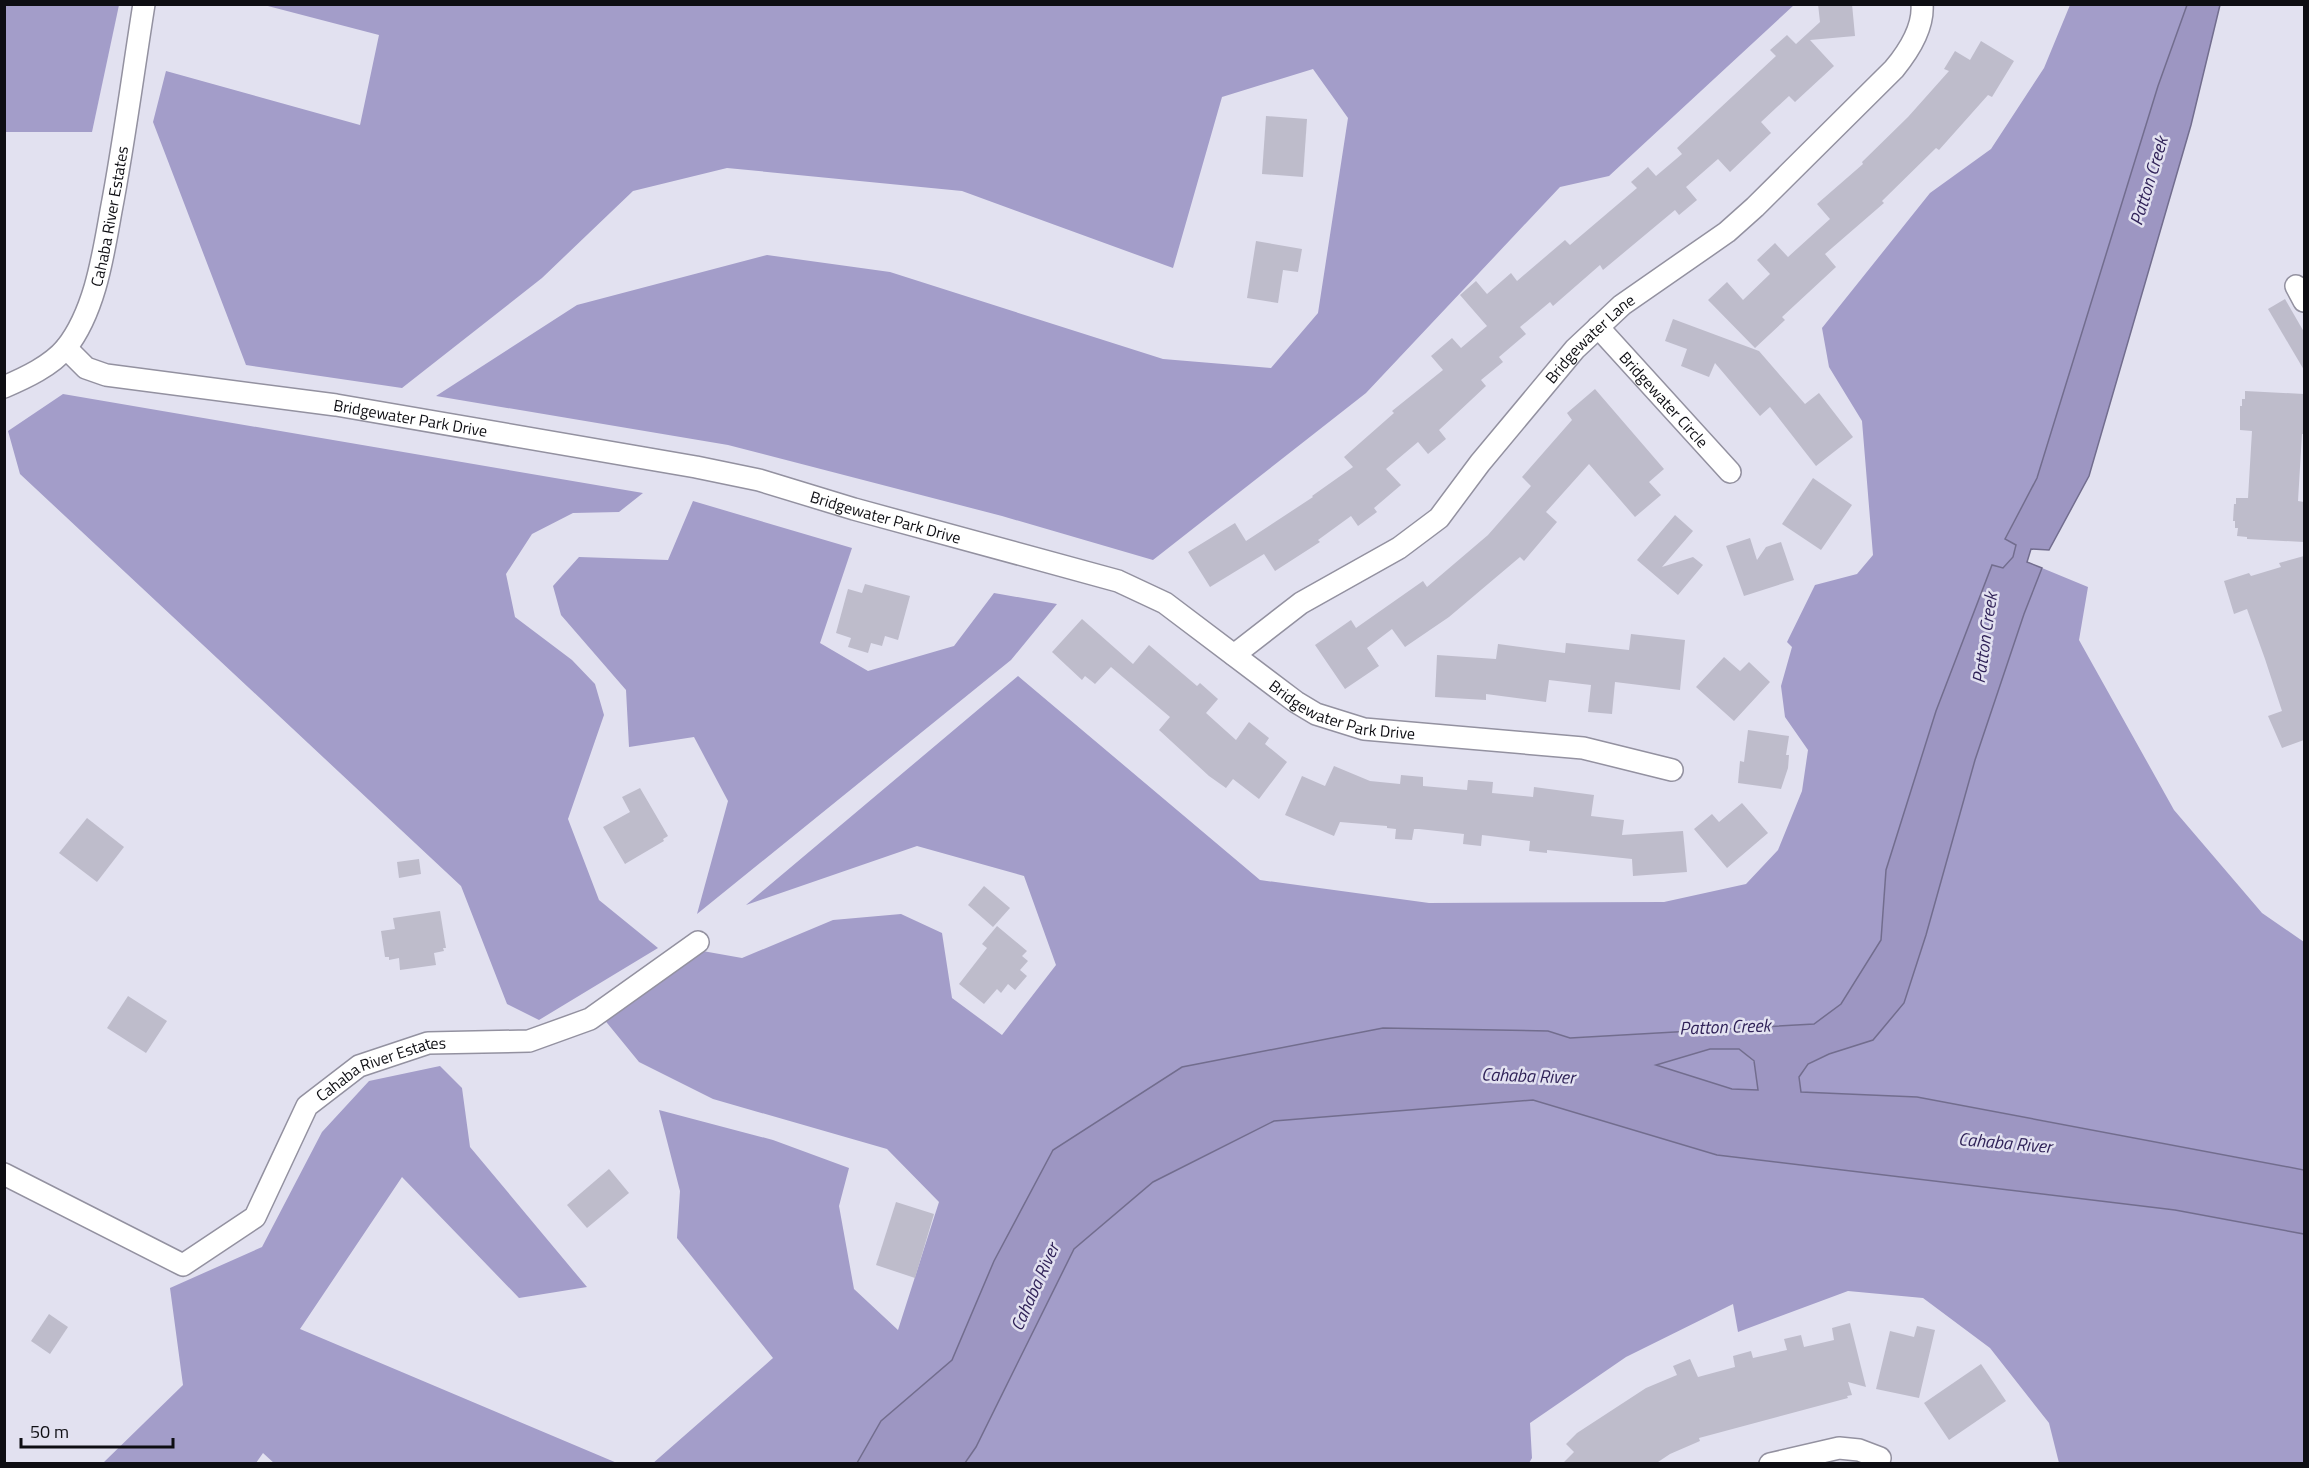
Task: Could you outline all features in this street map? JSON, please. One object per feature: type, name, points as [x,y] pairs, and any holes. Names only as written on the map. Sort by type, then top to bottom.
[{"type":"street","name":"Cahaba River Estates","points":[[4,387],[50,363],[66,348],[86,313],[103,254],[118,175],[144,4]]},
{"type":"street","name":"Bridgewater Lane","points":[[1234,655],[1301,603],[1399,548],[1438,518],[1480,463],[1575,349],[1622,305],[1727,231],[1755,207],[1886,77],[1906,54],[1915,36],[1923,12],[1922,4]]},
{"type":"street","name":"Bridgewater Circle","points":[[1598,327],[1730,472]]},
{"type":"street","name":"Bridgewater Park Drive","points":[[66,348],[86,368],[106,375],[336,405],[435,424],[477,428],[759,480],[854,509],[1118,581],[1165,603],[1296,702],[1316,714],[1364,729],[1583,748],[1672,770]]},
{"type":"street","name":"Cahaba River Estates","points":[[4,1174],[183,1265],[255,1217],[307,1106],[359,1066],[428,1042],[529,1041],[590,1019],[698,942]]},
{"type":"street","points":[[1770,1464],[1839,1448],[1859,1450],[1880,1458]]},
{"type":"shaded area","points":[[5,4],[119,5],[92,132],[5,132]]},
{"type":"shaded area","points":[[264,5],[1794,5],[1609,176],[1560,187],[1366,393],[1153,560],[1002,516],[728,445],[436,396],[577,305],[767,255],[890,272],[1163,359],[1271,368],[1318,313],[1348,118],[1313,69],[1222,97],[1173,268],[962,191],[727,168],[633,191],[542,278],[402,388],[246,365],[153,122],[166,71],[360,125],[379,35]]},
{"type":"shaded area","points":[[2070,5],[2187,5],[2158,86],[2037,478],[2005,538],[2016,545],[2013,557],[2003,568],[1992,565],[1936,711],[1886,870],[1881,940],[1841,1004],[1814,1024],[1570,1038],[1548,1031],[1053,1150],[994,1261],[952,1360],[881,1421],[857,1463],[652,1464],[773,1358],[677,1238],[680,1191],[659,1110],[773,1140],[849,1168],[839,1206],[854,1289],[898,1330],[939,1202],[887,1149],[713,1099],[639,1062],[603,1018],[697,950],[742,958],[833,920],[901,914],[942,933],[952,998],[1002,1035],[1056,965],[1024,876],[917,846],[746,905],[1018,676],[1260,880],[1429,903],[1664,902],[1746,884],[1778,850],[1802,791],[1808,750],[1785,717],[1781,686],[1792,647],[1787,642],[1815,585],[1857,574],[1873,555],[1862,421],[1829,367],[1822,328],[1930,193],[1991,149],[2044,68]]},
{"type":"shaded area","points":[[63,394],[643,493],[619,512],[573,513],[532,534],[506,574],[515,617],[572,660],[595,684],[604,715],[568,819],[599,900],[658,948],[539,1020],[507,1004],[461,886],[20,474],[8,431]]},
{"type":"shaded area","points":[[693,501],[852,548],[820,643],[868,671],[954,646],[994,593],[1057,604],[1011,660],[697,914],[728,801],[694,737],[629,747],[626,690],[561,615],[553,586],[579,557],[668,560]]},
{"type":"shaded area","points":[[2042,568],[2088,587],[2079,640],[2174,810],[2262,913],[2304,942],[2304,1170],[1917,1097],[1800,1092],[1799,1077],[1807,1064],[1829,1054],[1904,1003],[1926,935],[1975,760],[2024,614]]},
{"type":"shaded area","points":[[1710,1049],[1739,1049],[1754,1062],[1758,1090],[1732,1089],[1655,1065]]},
{"type":"shaded area","points":[[440,1066],[462,1088],[470,1147],[587,1287],[519,1298],[402,1177],[300,1329],[617,1463],[275,1464],[263,1453],[256,1463],[103,1463],[183,1385],[170,1288],[262,1247],[322,1132],[369,1081]]},
{"type":"shaded area","points":[[1533,1100],[1717,1155],[2175,1210],[2304,1234],[2304,1463],[2059,1463],[2049,1423],[1990,1348],[1923,1298],[1848,1291],[1738,1332],[1733,1304],[1626,1357],[1530,1423],[1532,1458],[1529,1463],[965,1464],[976,1447],[1074,1249],[1153,1182],[1274,1121]]},
{"type":"water","points":[[2187,5],[2220,5],[2191,125],[2089,476],[2049,550],[2031,549],[2027,562],[2042,568],[2024,614],[1975,760],[1926,935],[1904,1003],[1873,1040],[1829,1054],[1808,1064],[1799,1077],[1801,1092],[1917,1097],[2304,1170],[2304,1234],[2175,1210],[1717,1155],[1533,1100],[1274,1121],[1153,1182],[1074,1249],[976,1447],[965,1463],[857,1463],[881,1421],[952,1360],[994,1261],[1053,1150],[1182,1067],[1383,1028],[1548,1031],[1570,1038],[1814,1024],[1841,1004],[1881,940],[1886,870],[1936,711],[1992,565],[2003,568],[2013,557],[2016,545],[2005,539],[2037,478],[2158,86]],"holes":[[[1710,1049],[1739,1049],[1754,1061],[1758,1090],[1732,1089],[1656,1065]]]},
{"type":"building","points":[[1818,4],[1852,4],[1855,36],[1810,40],[1834,66],[1795,102],[1789,96],[1761,122],[1771,133],[1730,172],[1718,159],[1686,187],[1697,200],[1679,215],[1675,210],[1603,270],[1600,265],[1553,306],[1550,302],[1520,327],[1526,334],[1499,357],[1503,362],[1481,380],[1486,386],[1439,430],[1446,439],[1428,454],[1418,442],[1386,469],[1401,485],[1374,508],[1377,512],[1358,526],[1351,516],[1318,540],[1320,542],[1275,571],[1264,554],[1210,587],[1188,552],[1235,523],[1246,541],[1313,497],[1353,467],[1344,457],[1394,413],[1392,411],[1443,370],[1431,356],[1452,338],[1461,348],[1487,326],[1460,295],[1476,281],[1487,294],[1511,273],[1517,281],[1565,240],[1570,245],[1637,188],[1631,182],[1648,167],[1656,176],[1682,154],[1677,148],[1776,56],[1770,50],[1787,35],[1796,44],[1820,22]]},
{"type":"building","points":[[1981,41],[2014,61],[1992,97],[1988,95],[1939,150],[1936,148],[1882,201],[1884,203],[1825,254],[1836,267],[1782,317],[1785,320],[1755,348],[1708,300],[1727,282],[1743,300],[1770,274],[1757,260],[1775,243],[1788,257],[1830,219],[1817,204],[1863,164],[1862,162],[1908,117],[1949,71],[1944,69],[1955,51],[1970,60]]},
{"type":"building","points":[[1266,116],[1307,119],[1303,177],[1262,174]]},
{"type":"building","points":[[1256,241],[1302,249],[1298,272],[1283,270],[1278,303],[1247,298]]},
{"type":"building","points":[[2285,299],[2304,332],[2304,370],[2268,309]]},
{"type":"building","points":[[1673,319],[1759,351],[1805,404],[1819,393],[1853,437],[1816,466],[1770,407],[1760,416],[1715,363],[1709,377],[1681,366],[1687,349],[1665,341]]},
{"type":"building","points":[[1595,389],[1664,469],[1649,482],[1661,495],[1635,517],[1589,464],[1546,512],[1557,522],[1524,561],[1520,557],[1449,617],[1405,647],[1392,629],[1367,648],[1379,666],[1345,689],[1315,645],[1351,620],[1356,628],[1423,581],[1427,587],[1488,535],[1531,486],[1522,477],[1572,420],[1567,413]]},
{"type":"building","points":[[2245,391],[2304,394],[2304,434],[2302,434],[2298,501],[2304,502],[2304,542],[2247,539],[2247,537],[2237,536],[2238,528],[2235,528],[2235,521],[2233,521],[2234,504],[2236,504],[2236,498],[2248,498],[2252,431],[2240,430],[2240,406],[2242,406],[2242,399],[2245,399]]},
{"type":"building","points":[[1813,478],[1852,505],[1821,550],[1782,524]]},
{"type":"building","points":[[1675,515],[1693,531],[1662,567],[1693,557],[1703,565],[1678,595],[1637,560]]},
{"type":"building","points":[[1750,538],[1757,560],[1766,547],[1781,542],[1794,580],[1744,596],[1726,546]]},
{"type":"building","points":[[2304,556],[2304,740],[2282,748],[2268,716],[2282,711],[2265,659],[2247,609],[2234,614],[2224,581],[2249,573],[2251,576],[2281,567],[2279,563]]},
{"type":"building","points":[[865,584],[910,596],[898,640],[885,636],[882,646],[871,643],[868,653],[848,647],[851,638],[836,633],[848,589],[862,593]]},
{"type":"building","points":[[1082,619],[1133,664],[1149,645],[1197,686],[1200,683],[1218,699],[1206,713],[1236,740],[1249,722],[1269,738],[1265,744],[1287,762],[1259,799],[1233,779],[1226,788],[1209,776],[1159,730],[1170,717],[1111,667],[1095,684],[1085,676],[1082,680],[1052,652]]},
{"type":"building","points":[[1631,634],[1685,640],[1680,690],[1615,682],[1612,714],[1588,712],[1591,685],[1549,680],[1546,702],[1486,694],[1486,700],[1435,697],[1437,655],[1496,659],[1498,644],[1565,653],[1566,643],[1629,650]]},
{"type":"building","points":[[1724,657],[1740,671],[1749,662],[1770,682],[1734,721],[1696,687]]},
{"type":"building","points":[[1748,730],[1789,736],[1786,755],[1789,755],[1788,768],[1781,789],[1738,783],[1740,761],[1744,762]]},
{"type":"building","points":[[1334,766],[1370,781],[1400,784],[1401,775],[1423,777],[1423,786],[1467,790],[1468,780],[1493,782],[1492,793],[1533,797],[1534,787],[1594,795],[1591,816],[1624,820],[1622,835],[1683,831],[1687,872],[1633,876],[1632,859],[1547,850],[1547,853],[1529,851],[1530,841],[1482,835],[1481,846],[1463,844],[1464,834],[1419,829],[1414,829],[1412,840],[1395,839],[1396,829],[1387,828],[1387,826],[1340,822],[1334,836],[1285,815],[1302,776],[1325,786]]},
{"type":"building","points":[[640,788],[668,836],[663,839],[664,841],[625,864],[603,827],[630,812],[622,797]]},
{"type":"building","points":[[1742,803],[1768,833],[1727,868],[1694,829],[1712,814],[1719,822]]},
{"type":"building","points":[[87,818],[124,847],[97,882],[59,853]]},
{"type":"building","points":[[419,859],[421,874],[399,878],[397,862]]},
{"type":"building","points":[[984,886],[1010,908],[993,927],[968,905]]},
{"type":"building","points":[[440,911],[446,948],[443,948],[444,951],[434,953],[436,965],[400,970],[399,958],[389,960],[389,957],[385,957],[381,931],[395,929],[393,918]]},
{"type":"building","points":[[997,926],[1027,951],[1022,956],[1028,961],[1020,970],[1027,976],[1015,990],[1008,984],[1001,993],[997,989],[984,1004],[959,984],[987,948],[982,944]]},
{"type":"building","points":[[128,996],[167,1021],[146,1053],[107,1028]]},
{"type":"building","points":[[609,1169],[629,1193],[587,1228],[567,1205]]},
{"type":"building","points":[[896,1202],[934,1214],[915,1278],[876,1265]]},
{"type":"building","points":[[49,1314],[68,1327],[50,1354],[31,1341]]},
{"type":"building","points":[[1850,1323],[1866,1387],[1848,1382],[1852,1395],[1847,1396],[1848,1398],[1699,1438],[1700,1441],[1670,1454],[1655,1464],[1562,1464],[1574,1452],[1566,1444],[1577,1433],[1646,1388],[1677,1375],[1673,1366],[1690,1359],[1698,1377],[1735,1367],[1733,1356],[1751,1351],[1753,1358],[1787,1350],[1784,1339],[1801,1335],[1804,1347],[1834,1340],[1832,1328]]},
{"type":"building","points":[[1917,1326],[1935,1330],[1919,1398],[1876,1389],[1890,1331],[1914,1337]]},
{"type":"building","points":[[1981,1364],[2006,1401],[1949,1440],[1924,1403]]},
{"type":"water label","name":"Patton Creek","points":[[2149,181]]},
{"type":"water label","name":"Patton Creek","points":[[1985,638]]},
{"type":"water label","name":"Patton Creek","points":[[1725,1027]]},
{"type":"water label","name":"Cahaba River","points":[[1528,1076]]},
{"type":"water label","name":"Cahaba River","points":[[2005,1143]]},
{"type":"water label","name":"Cahaba River","points":[[1035,1287]]}]
